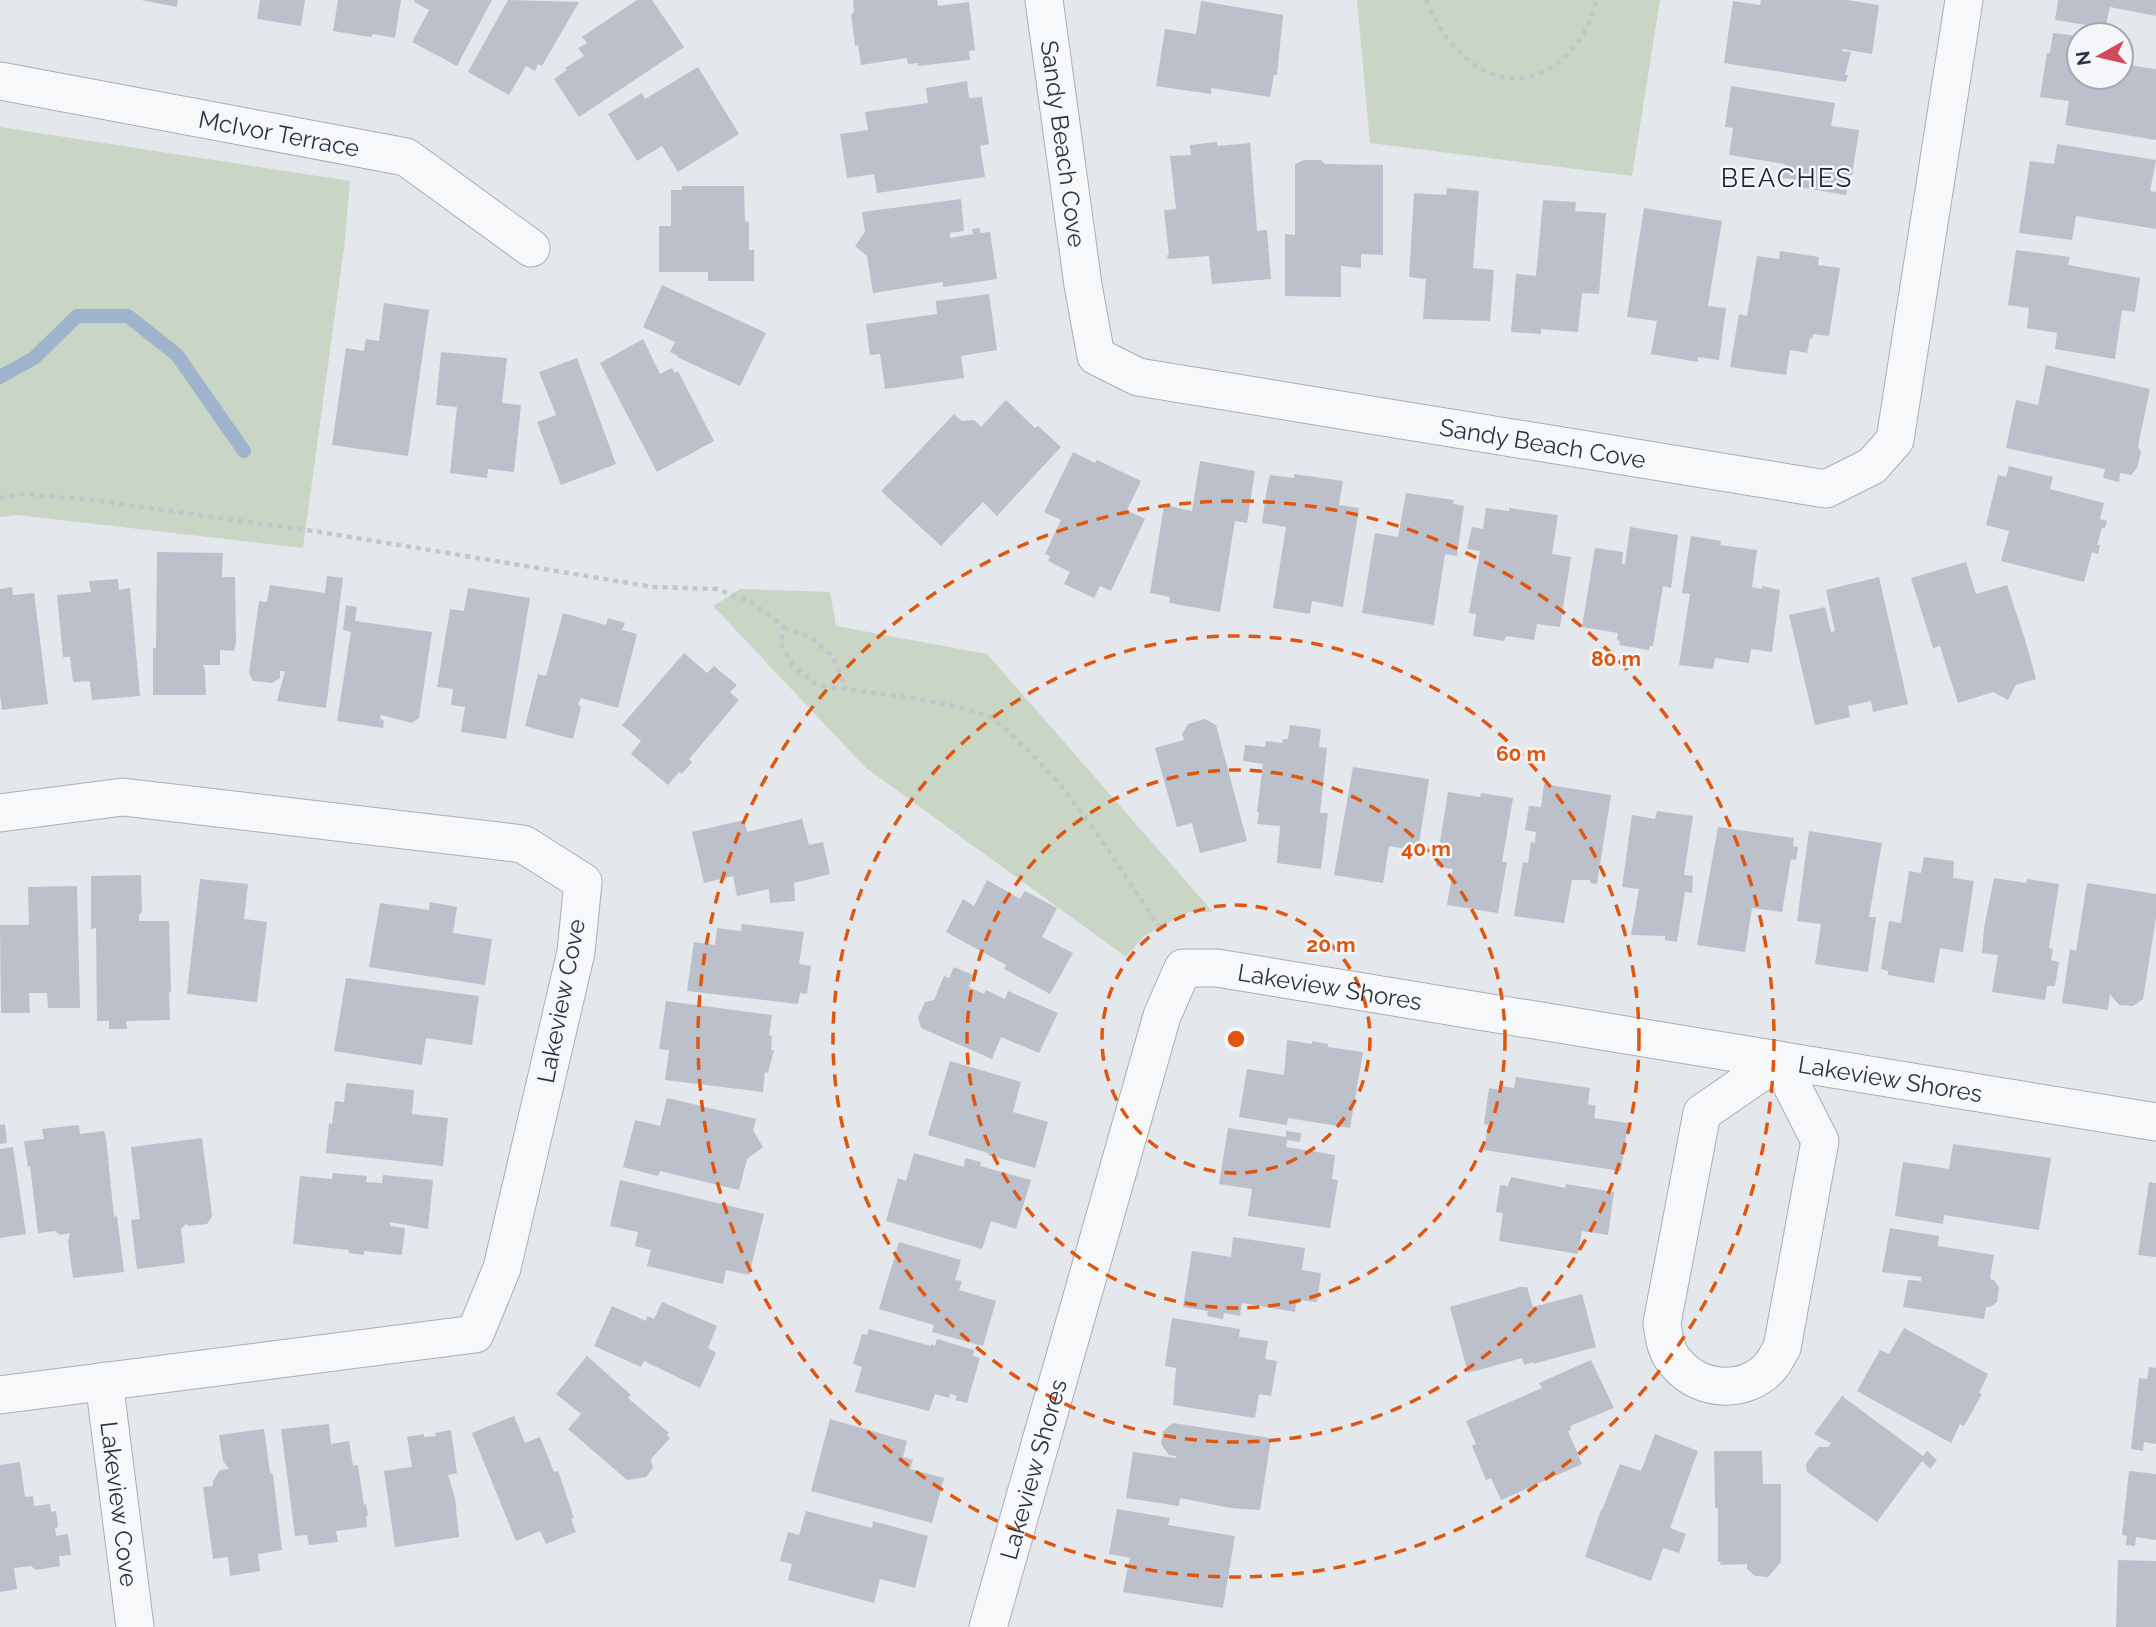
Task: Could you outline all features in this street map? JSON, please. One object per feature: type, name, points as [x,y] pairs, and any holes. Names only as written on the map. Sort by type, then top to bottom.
[{"type":"street","name":"Sandy Beach Cove","points":[[1044,0],[1083,285],[1096,356],[1138,377],[1826,489],[1872,466],[1895,440],[1964,0]]},
{"type":"street","name":"McIvor Terrace","points":[[0,81],[407,157],[531,248]]},
{"type":"street","name":"Lakeview Cove","points":[[0,813],[123,797],[523,844],[583,882],[576,951],[502,1268],[475,1334],[0,1395]]},
{"type":"street","name":"Lakeview Shores","points":[[988,1627],[1162,1016],[1183,968],[1230,970],[2156,1122]]},
{"type":"street","points":[[1779,1060],[1820,1141],[1782,1348],[1770,1366],[1753,1380],[1733,1386],[1712,1385],[1692,1377],[1675,1363],[1665,1344],[1662,1323],[1702,1113],[1779,1060]]},
{"type":"street","name":"Lakeview Cove","points":[[104,1381],[135,1627]]},
{"type":"path","points":[[1426,0],[1441,28],[1467,61],[1486,72],[1518,80],[1532,78],[1545,71],[1560,62],[1576,46],[1595,0]]},
{"type":"path","points":[[0,498],[20,494],[92,500],[320,532],[653,587],[717,589],[751,602],[784,628],[812,638],[833,657],[847,690]]},
{"type":"path","points":[[784,628],[781,644],[794,667],[817,685],[939,703],[991,717],[1025,747],[1060,784],[1101,839],[1161,931]]},
{"type":"green space","points":[[1357,0],[1660,0],[1632,176],[1370,143]]},
{"type":"green space","points":[[0,127],[350,181],[344,248],[303,548],[17,515],[0,517]]},
{"type":"green space","points":[[740,589],[830,592],[836,626],[987,654],[1213,912],[1189,912],[1144,936],[1126,957],[865,767],[713,606]]},
{"type":"building","points":[[141,0],[178,0],[177,7]]},
{"type":"building","points":[[260,0],[305,0],[301,26],[257,19]]},
{"type":"building","points":[[338,0],[401,0],[395,38],[333,31]]},
{"type":"building","points":[[492,0],[457,66],[412,42],[429,10],[414,2]]},
{"type":"building","points":[[508,0],[579,2],[542,66],[538,64],[535,71],[526,66],[509,95],[468,72]]},
{"type":"building","points":[[637,0],[652,0],[684,47],[579,117],[554,79],[584,56],[578,48],[587,43],[582,37]]},
{"type":"building","points":[[853,0],[937,0],[938,6],[969,2],[975,50],[969,51],[970,60],[918,66],[918,63],[908,64],[907,58],[861,65],[858,45],[855,46],[851,14],[854,13]]},
{"type":"building","points":[[1761,0],[1847,0],[1879,5],[1872,54],[1842,49],[1851,52],[1845,75],[1848,75],[1846,82],[1724,63],[1733,1],[1760,5]]},
{"type":"building","points":[[2058,0],[2156,0],[2156,16],[2110,7],[2107,21],[2055,20]]},
{"type":"building","points":[[1201,1],[1283,15],[1277,75],[1274,75],[1270,97],[1211,88],[1211,94],[1156,86],[1165,29],[1196,34]]},
{"type":"building","points":[[2053,33],[2065,34],[2065,91],[2135,91],[2135,66],[2156,69],[2156,140],[2065,125],[2069,101],[2040,97],[2047,53],[2050,53]]},
{"type":"building","points":[[698,67],[739,134],[678,172],[662,146],[637,161],[608,114],[642,93],[645,99]]},
{"type":"building","points":[[967,81],[969,98],[982,97],[989,144],[980,146],[985,177],[877,193],[874,174],[847,178],[840,134],[868,130],[865,112],[928,103],[926,88]]},
{"type":"building","points":[[1731,86],[1835,103],[1831,126],[1859,130],[1846,195],[1798,187],[1799,180],[1782,178],[1785,164],[1729,155],[1733,128],[1725,127]]},
{"type":"building","points":[[1217,142],[1217,146],[1250,143],[1257,231],[1267,230],[1271,279],[1212,284],[1209,256],[1168,259],[1164,210],[1176,209],[1170,156],[1191,155],[1190,145]]},
{"type":"building","points":[[2057,144],[2156,160],[2150,191],[2156,192],[2156,229],[2076,216],[2072,240],[2019,233],[2030,161],[2054,164]]},
{"type":"building","points":[[1304,160],[1321,160],[1325,164],[1383,165],[1383,255],[1361,254],[1361,268],[1341,266],[1341,297],[1285,296],[1285,234],[1295,235],[1295,164]]},
{"type":"building","points":[[682,186],[744,186],[745,221],[749,222],[749,250],[754,250],[754,281],[708,281],[708,272],[659,272],[659,226],[671,226],[671,190],[682,190]]},
{"type":"building","points":[[1447,188],[1479,191],[1473,268],[1494,270],[1490,321],[1423,319],[1426,279],[1409,277],[1414,193],[1446,195]]},
{"type":"building","points":[[961,199],[964,231],[950,233],[950,238],[973,234],[972,229],[980,228],[980,233],[990,232],[997,279],[943,287],[943,282],[873,293],[867,256],[855,246],[865,232],[862,212]]},
{"type":"building","points":[[1543,200],[1576,202],[1575,211],[1606,213],[1599,294],[1582,293],[1578,332],[1541,329],[1541,334],[1511,332],[1516,274],[1536,276]]},
{"type":"building","points":[[1644,208],[1722,221],[1708,306],[1726,308],[1719,360],[1698,357],[1698,362],[1651,354],[1657,321],[1627,317]]},
{"type":"building","points":[[2016,250],[2070,257],[2068,265],[2140,278],[2135,312],[2122,310],[2115,359],[2055,349],[2057,333],[2027,328],[2029,308],[2008,305]]},
{"type":"building","points":[[1780,251],[1819,257],[1818,265],[1840,268],[1829,336],[1813,334],[1807,353],[1790,350],[1786,375],[1730,367],[1739,314],[1747,316],[1757,256],[1779,259]]},
{"type":"building","points":[[662,285],[766,333],[740,386],[677,357],[670,352],[675,342],[643,327]]},
{"type":"building","points":[[989,294],[997,350],[961,356],[964,378],[885,389],[880,354],[870,355],[866,324],[937,314],[936,301]]},
{"type":"building","points":[[384,303],[429,310],[408,456],[332,445],[346,348],[364,351],[366,339],[379,341]]},
{"type":"building","points":[[643,339],[660,374],[672,368],[675,373],[678,371],[714,441],[657,472],[600,363]]},
{"type":"building","points":[[441,352],[507,358],[502,403],[521,405],[514,472],[488,469],[487,478],[450,473],[457,407],[436,405]]},
{"type":"building","points":[[577,358],[616,464],[561,485],[537,422],[556,415],[539,372]]},
{"type":"building","points":[[2046,365],[2150,389],[2138,446],[2141,452],[2137,468],[2131,475],[2120,473],[2119,482],[2103,478],[2105,469],[2006,448],[2016,400],[2038,405]]},
{"type":"building","points":[[1006,400],[1035,428],[1038,426],[1061,447],[997,516],[983,502],[941,546],[881,491],[954,414],[962,421],[974,420],[981,427]]},
{"type":"building","points":[[1073,452],[1141,481],[1127,510],[1145,519],[1111,591],[1100,586],[1094,598],[1064,584],[1070,572],[1048,561],[1050,556],[1045,554],[1061,520],[1044,512]]},
{"type":"building","points":[[1200,461],[1255,471],[1247,523],[1235,521],[1220,612],[1169,603],[1170,597],[1150,593],[1164,505],[1192,511]]},
{"type":"building","points":[[2009,466],[2053,477],[2050,489],[2104,503],[2100,519],[2107,521],[2097,545],[2100,545],[2098,554],[2092,552],[2084,582],[2001,561],[2009,531],[1986,525],[1998,475],[2006,477]]},
{"type":"building","points":[[1294,474],[1343,481],[1339,505],[1359,508],[1343,607],[1312,601],[1310,614],[1273,608],[1286,527],[1262,523],[1266,494],[1270,475],[1294,478]]},
{"type":"building","points":[[1406,493],[1454,500],[1453,504],[1464,506],[1457,556],[1445,554],[1434,625],[1362,613],[1375,533],[1398,537]]},
{"type":"building","points":[[1486,508],[1509,511],[1509,508],[1558,515],[1552,554],[1571,557],[1560,627],[1537,624],[1534,640],[1506,636],[1504,641],[1473,636],[1476,614],[1469,613],[1480,551],[1467,549],[1472,527],[1483,529]]},
{"type":"building","points":[[1630,527],[1678,535],[1671,588],[1663,586],[1653,646],[1650,646],[1649,650],[1619,645],[1618,633],[1582,627],[1595,548],[1623,552],[1622,564],[1625,564]]},
{"type":"building","points":[[1691,536],[1721,541],[1720,545],[1757,550],[1752,587],[1780,590],[1772,652],[1751,649],[1749,663],[1715,658],[1713,669],[1679,665],[1690,594],[1682,593]]},
{"type":"building","points":[[157,552],[223,553],[222,577],[235,577],[236,643],[234,651],[220,650],[220,665],[203,665],[206,695],[153,695]]},
{"type":"building","points":[[1966,562],[1976,594],[2007,585],[2027,646],[2036,679],[2016,685],[2008,700],[1993,692],[1958,703],[1940,646],[1933,648],[1911,578]]},
{"type":"building","points":[[327,576],[343,578],[326,708],[277,701],[285,671],[280,671],[280,678],[272,683],[253,681],[249,673],[259,601],[267,602],[270,585],[325,593]]},
{"type":"building","points":[[1879,577],[1908,704],[1873,712],[1871,701],[1848,706],[1850,717],[1815,725],[1789,615],[1825,607],[1831,632],[1835,631],[1826,590]]},
{"type":"building","points":[[118,579],[119,590],[130,588],[140,696],[92,700],[90,681],[73,682],[70,657],[63,657],[57,595],[91,592],[89,581]]},
{"type":"building","points":[[12,587],[13,595],[34,593],[48,704],[2,710],[0,589]]},
{"type":"building","points":[[468,588],[530,598],[506,739],[461,732],[465,707],[451,705],[453,689],[437,687],[450,609],[464,611]]},
{"type":"building","points":[[346,605],[357,607],[355,621],[432,632],[419,718],[412,723],[381,715],[383,728],[337,721],[351,632],[343,630]]},
{"type":"building","points":[[563,613],[606,625],[608,618],[625,623],[622,630],[637,634],[618,708],[581,698],[573,739],[525,726],[538,674],[546,676]]},
{"type":"building","points":[[684,653],[707,673],[714,666],[737,685],[730,692],[739,700],[689,759],[692,762],[682,774],[679,772],[668,785],[631,754],[641,741],[622,725]]},
{"type":"building","points":[[1205,719],[1216,725],[1247,841],[1200,853],[1192,823],[1177,827],[1155,748],[1184,740],[1182,734],[1188,724]]},
{"type":"building","points":[[1290,725],[1321,729],[1319,747],[1327,748],[1320,813],[1328,813],[1321,869],[1277,863],[1280,826],[1257,824],[1263,764],[1243,761],[1245,745],[1265,747],[1266,741],[1282,743],[1283,739],[1288,739]]},
{"type":"building","points":[[1353,767],[1429,779],[1418,851],[1389,846],[1383,883],[1334,875]]},
{"type":"building","points":[[1544,784],[1611,795],[1597,884],[1590,883],[1590,880],[1572,880],[1564,923],[1514,916],[1523,862],[1528,863],[1531,842],[1535,843],[1536,832],[1525,830],[1529,806],[1541,807]]},
{"type":"building","points":[[1448,792],[1513,798],[1502,862],[1507,862],[1498,913],[1447,905],[1453,869],[1436,866]]},
{"type":"building","points":[[1657,811],[1693,816],[1684,875],[1693,876],[1692,893],[1685,892],[1677,942],[1665,940],[1665,936],[1631,935],[1639,889],[1622,887],[1632,815],[1655,819]]},
{"type":"building","points":[[802,819],[809,845],[823,842],[830,874],[794,883],[795,901],[770,903],[769,889],[737,896],[733,876],[704,883],[692,832],[744,820],[747,832]]},
{"type":"building","points":[[1718,827],[1794,838],[1793,846],[1798,847],[1796,860],[1791,859],[1782,912],[1752,908],[1745,952],[1697,945]]},
{"type":"building","points":[[1809,831],[1882,843],[1869,917],[1876,917],[1868,972],[1815,964],[1821,924],[1797,921]]},
{"type":"building","points":[[1924,857],[1954,861],[1953,878],[1974,881],[1963,952],[1940,948],[1934,983],[1888,975],[1888,971],[1881,969],[1889,921],[1901,923],[1909,871],[1921,873]]},
{"type":"building","points":[[141,875],[142,912],[139,921],[169,921],[170,1020],[126,1021],[127,1029],[109,1029],[109,1021],[97,1021],[96,928],[91,929],[91,876]]},
{"type":"building","points":[[1994,878],[2059,884],[2049,948],[2053,949],[2051,960],[2059,962],[2055,986],[2047,986],[2045,1000],[1992,992],[1998,955],[1982,953]]},
{"type":"building","points":[[200,879],[248,884],[244,919],[267,922],[257,1002],[187,994]]},
{"type":"building","points":[[987,880],[1020,899],[1025,891],[1057,908],[1042,937],[1073,953],[1050,994],[1004,969],[1006,965],[946,932],[963,899],[974,906]]},
{"type":"building","points":[[2087,883],[2156,894],[2156,918],[2143,999],[2133,1006],[2119,1005],[2110,994],[2108,1010],[2062,1003],[2070,949],[2076,951]]},
{"type":"building","points":[[77,886],[80,1008],[48,1008],[47,993],[29,993],[30,1013],[1,1013],[0,925],[29,925],[28,887]]},
{"type":"building","points":[[430,902],[457,907],[453,933],[492,939],[485,985],[369,967],[380,903],[429,910]]},
{"type":"building","points":[[742,924],[804,932],[799,964],[811,966],[807,994],[800,993],[798,1004],[687,991],[694,942],[715,945],[717,928],[741,931]]},
{"type":"building","points":[[954,967],[973,975],[969,987],[984,994],[986,990],[1005,999],[1008,991],[1058,1013],[1039,1053],[1001,1037],[992,1059],[921,1028],[918,1018],[925,1002],[934,1000],[944,976],[949,978]]},
{"type":"building","points":[[346,978],[479,996],[472,1045],[426,1038],[422,1065],[334,1051]]},
{"type":"building","points":[[666,1001],[772,1015],[769,1035],[772,1036],[771,1050],[774,1050],[768,1073],[765,1072],[763,1092],[665,1080],[669,1050],[659,1049]]},
{"type":"building","points":[[1287,1040],[1312,1044],[1312,1041],[1328,1044],[1328,1047],[1363,1052],[1350,1128],[1288,1118],[1287,1125],[1239,1117],[1247,1069],[1284,1075]]},
{"type":"building","points":[[950,1061],[1021,1082],[1013,1112],[1048,1122],[1035,1168],[928,1135]]},
{"type":"building","points":[[1516,1077],[1590,1088],[1588,1104],[1596,1106],[1594,1118],[1628,1123],[1621,1171],[1484,1150],[1489,1088],[1514,1088]]},
{"type":"building","points":[[346,1083],[414,1090],[412,1114],[448,1118],[443,1166],[326,1153],[329,1123],[332,1124],[335,1101],[344,1102]]},
{"type":"building","points":[[667,1098],[756,1119],[753,1130],[763,1147],[747,1159],[739,1190],[660,1171],[658,1176],[623,1167],[635,1120],[660,1126]]},
{"type":"building","points":[[5,1124],[7,1143],[0,1144],[0,1125]]},
{"type":"building","points":[[79,1125],[80,1134],[104,1131],[106,1137],[114,1217],[117,1216],[124,1272],[73,1278],[68,1241],[70,1233],[38,1233],[30,1166],[28,1167],[24,1141],[44,1139],[42,1129]]},
{"type":"building","points":[[1228,1128],[1286,1137],[1286,1131],[1301,1133],[1300,1142],[1287,1140],[1286,1147],[1335,1155],[1332,1179],[1338,1180],[1330,1228],[1248,1216],[1252,1189],[1219,1184]]},
{"type":"building","points":[[202,1138],[212,1216],[207,1224],[186,1224],[181,1229],[185,1263],[137,1269],[131,1220],[140,1219],[131,1147]]},
{"type":"building","points":[[1953,1144],[2051,1158],[2039,1230],[1944,1215],[1943,1224],[1895,1216],[1903,1162],[1949,1169]]},
{"type":"building","points":[[13,1147],[26,1234],[0,1238],[0,1149]]},
{"type":"building","points":[[914,1153],[964,1167],[965,1158],[981,1162],[980,1166],[1031,1180],[1016,1229],[991,1221],[982,1249],[886,1221],[898,1178],[906,1181]]},
{"type":"building","points":[[333,1173],[367,1176],[366,1182],[382,1183],[383,1175],[433,1180],[428,1229],[390,1222],[390,1226],[405,1228],[402,1255],[364,1251],[364,1255],[348,1253],[349,1250],[293,1244],[300,1176],[332,1179]]},
{"type":"building","points":[[1511,1177],[1565,1188],[1566,1184],[1614,1192],[1608,1235],[1582,1231],[1578,1254],[1499,1241],[1503,1213],[1496,1212],[1500,1185],[1508,1186]]},
{"type":"building","points":[[620,1180],[764,1214],[749,1275],[726,1270],[723,1284],[647,1266],[651,1250],[635,1246],[638,1232],[610,1226]]},
{"type":"building","points":[[2149,1182],[2156,1183],[2156,1257],[2138,1255]]},
{"type":"building","points":[[1890,1228],[1939,1236],[1938,1246],[1994,1255],[1990,1279],[1999,1287],[1997,1302],[1986,1307],[1984,1319],[1903,1307],[1908,1280],[1921,1281],[1922,1277],[1882,1272]]},
{"type":"building","points":[[1233,1237],[1305,1248],[1302,1270],[1321,1273],[1317,1302],[1297,1300],[1295,1312],[1242,1303],[1240,1316],[1224,1313],[1223,1319],[1207,1316],[1208,1311],[1183,1307],[1192,1251],[1231,1257]]},
{"type":"building","points":[[899,1242],[961,1260],[955,1280],[962,1281],[959,1290],[996,1301],[983,1346],[932,1332],[934,1325],[879,1309]]},
{"type":"building","points":[[1527,1287],[1533,1307],[1582,1294],[1596,1347],[1533,1364],[1524,1365],[1522,1358],[1468,1373],[1450,1307]]},
{"type":"building","points":[[662,1302],[717,1326],[708,1348],[716,1353],[700,1388],[644,1361],[641,1367],[594,1346],[612,1306],[646,1321],[647,1316],[654,1319]]},
{"type":"building","points":[[1172,1318],[1240,1329],[1239,1337],[1268,1341],[1265,1359],[1277,1361],[1271,1396],[1259,1394],[1255,1418],[1173,1405],[1176,1368],[1165,1366]]},
{"type":"building","points":[[1904,1328],[1988,1374],[1979,1393],[1982,1394],[1964,1426],[1960,1424],[1951,1443],[1857,1391],[1880,1350],[1889,1354]]},
{"type":"building","points":[[869,1329],[931,1346],[935,1346],[937,1339],[974,1350],[973,1356],[980,1358],[967,1403],[955,1400],[957,1396],[950,1394],[949,1398],[935,1394],[929,1411],[855,1392],[862,1367],[853,1364],[862,1334],[867,1335]]},
{"type":"building","points":[[587,1356],[631,1395],[628,1398],[669,1433],[667,1435],[670,1438],[651,1459],[653,1468],[646,1477],[627,1480],[568,1429],[581,1414],[556,1394]]},
{"type":"building","points":[[1591,1360],[1614,1408],[1570,1426],[1571,1430],[1568,1431],[1582,1464],[1501,1500],[1491,1478],[1486,1480],[1472,1446],[1476,1444],[1466,1421],[1542,1388],[1539,1383]]},
{"type":"building","points":[[2149,1367],[2156,1368],[2156,1444],[2144,1442],[2143,1451],[2131,1449],[2139,1378],[2147,1379]]},
{"type":"building","points":[[1842,1396],[1923,1456],[1927,1451],[1937,1460],[1930,1469],[1922,1461],[1877,1522],[1807,1472],[1806,1464],[1818,1447],[1828,1447],[1831,1443],[1814,1434]]},
{"type":"building","points":[[514,1416],[525,1443],[540,1437],[554,1472],[558,1471],[574,1518],[571,1519],[576,1532],[546,1544],[540,1531],[516,1541],[472,1433]]},
{"type":"building","points":[[830,1419],[907,1441],[903,1457],[913,1460],[910,1469],[944,1478],[932,1523],[811,1491]]},
{"type":"building","points":[[1173,1423],[1271,1438],[1260,1510],[1231,1508],[1180,1498],[1179,1506],[1126,1498],[1133,1452],[1176,1458],[1169,1455],[1161,1444],[1163,1431]]},
{"type":"building","points":[[329,1424],[331,1444],[349,1441],[353,1466],[358,1465],[368,1515],[367,1527],[336,1531],[338,1542],[309,1545],[307,1535],[295,1536],[281,1429]]},
{"type":"building","points":[[264,1429],[270,1472],[273,1475],[282,1550],[258,1554],[260,1571],[230,1576],[228,1557],[213,1559],[203,1487],[213,1486],[220,1470],[229,1469],[223,1461],[219,1435]]},
{"type":"building","points":[[451,1430],[457,1473],[448,1475],[455,1498],[459,1537],[395,1547],[384,1471],[412,1467],[407,1437],[424,1434],[424,1437],[436,1436],[435,1433]]},
{"type":"building","points":[[1655,1434],[1698,1451],[1670,1528],[1686,1534],[1679,1553],[1663,1548],[1651,1581],[1585,1557],[1620,1464],[1641,1471]]},
{"type":"building","points":[[1714,1451],[1762,1451],[1763,1484],[1781,1484],[1781,1562],[1768,1577],[1755,1576],[1747,1569],[1747,1564],[1720,1565],[1721,1562],[1718,1562]]},
{"type":"building","points":[[20,1462],[25,1497],[33,1496],[34,1506],[50,1504],[51,1512],[56,1511],[56,1536],[68,1534],[71,1555],[59,1556],[60,1566],[36,1570],[31,1566],[14,1568],[17,1589],[0,1592],[0,1465]]},
{"type":"building","points":[[2129,1471],[2156,1474],[2156,1540],[2136,1537],[2135,1546],[2126,1545],[2127,1536],[2122,1535]]},
{"type":"building","points":[[1117,1509],[1170,1518],[1168,1525],[1235,1536],[1223,1608],[1123,1592],[1131,1558],[1109,1554]]},
{"type":"building","points":[[806,1511],[872,1528],[873,1521],[928,1536],[915,1588],[880,1579],[874,1603],[788,1580],[792,1564],[780,1561],[788,1532],[799,1535]]},
{"type":"building","points":[[2118,1560],[2156,1561],[2156,1627],[2116,1627]]},
{"type":"waterway","points":[[0,377],[34,358],[77,316],[128,316],[177,355],[244,451]]},
{"type":"district","name":"BEACHES","points":[[1787,178]]}]
